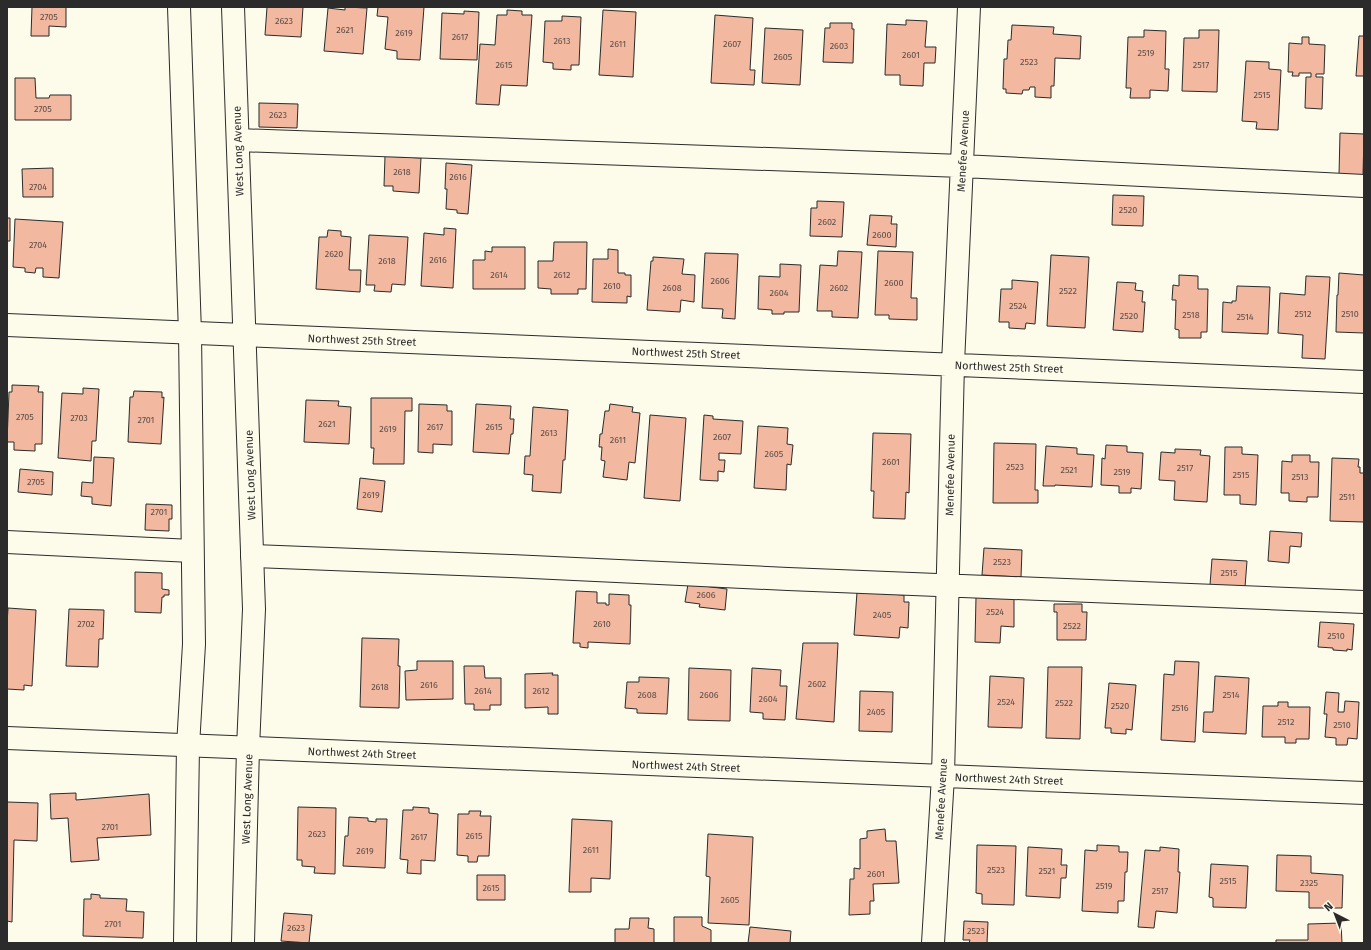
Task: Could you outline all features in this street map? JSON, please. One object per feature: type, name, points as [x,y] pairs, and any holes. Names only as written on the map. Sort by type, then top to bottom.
[{"type":"street","points":[[178,7],[190,333],[194,644],[188,746],[185,943]]},
{"type":"street","name":"West Long Avenue","points":[[233,7],[254,609],[248,748],[243,943]]},
{"type":"street","name":"Menefee Avenue","points":[[933,943],[943,776],[953,364],[969,7]]},
{"type":"street","points":[[238,140],[962,166],[1364,186]]},
{"type":"street","name":"Northwest 25th Street","points":[[7,325],[1364,382]]},
{"type":"street","points":[[7,542],[192,551]]},
{"type":"street","points":[[252,556],[1364,602]]},
{"type":"street","name":"Northwest 24th Street","points":[[7,738],[1364,793]]},
{"type":"building","points":[[32,7],[66,7],[66,27],[49,26],[49,36],[31,36]]},
{"type":"building","points":[[267,7],[303,7],[301,37],[265,35]]},
{"type":"building","points":[[345,7],[367,8],[363,54],[324,51],[328,8],[345,10]]},
{"type":"building","points":[[378,7],[424,7],[420,60],[397,59],[397,51],[385,49],[388,17],[377,16]]},
{"type":"building","points":[[507,10],[522,11],[522,15],[532,15],[527,86],[501,85],[499,105],[476,104],[480,44],[495,45],[497,15],[507,15]]},
{"type":"building","points":[[603,10],[636,12],[633,77],[599,75]]},
{"type":"building","points":[[464,11],[479,12],[477,60],[440,59],[442,13],[464,14]]},
{"type":"building","points":[[715,15],[753,18],[750,70],[755,70],[754,85],[711,83]]},
{"type":"building","points":[[562,16],[581,17],[579,65],[571,65],[571,70],[553,69],[553,63],[543,62],[545,21],[562,21]]},
{"type":"building","points":[[906,20],[927,21],[925,47],[936,47],[935,63],[924,63],[923,86],[900,85],[900,75],[885,75],[887,24],[906,25]]},
{"type":"building","points":[[830,23],[852,23],[852,29],[854,29],[853,63],[823,62],[825,28],[830,28]]},
{"type":"building","points":[[1012,25],[1054,27],[1053,34],[1081,36],[1080,59],[1055,58],[1054,86],[1051,86],[1051,98],[1035,97],[1035,87],[1030,87],[1029,90],[1023,90],[1022,94],[1006,93],[1006,89],[1003,89],[1004,59],[1007,59],[1008,40],[1011,40]]},
{"type":"building","points":[[765,28],[803,30],[800,85],[762,83]]},
{"type":"building","points":[[1144,30],[1166,31],[1165,69],[1169,69],[1168,91],[1150,90],[1150,98],[1130,98],[1131,88],[1126,88],[1128,37],[1144,37]]},
{"type":"building","points":[[1199,30],[1219,30],[1217,92],[1182,91],[1184,38],[1199,38]]},
{"type":"building","points":[[1359,36],[1364,36],[1364,76],[1356,76]]},
{"type":"building","points":[[1302,37],[1309,37],[1309,44],[1325,45],[1324,74],[1316,74],[1316,77],[1323,77],[1322,109],[1305,108],[1306,77],[1311,77],[1311,73],[1299,73],[1299,76],[1292,76],[1293,72],[1288,72],[1289,43],[1302,44]]},
{"type":"building","points":[[1246,61],[1269,62],[1269,69],[1281,70],[1278,130],[1256,129],[1257,122],[1242,121]]},
{"type":"building","points":[[15,78],[35,78],[36,98],[49,98],[50,95],[71,95],[71,120],[15,120]]},
{"type":"building","points":[[259,103],[298,104],[297,128],[259,127]]},
{"type":"building","points":[[1340,133],[1364,134],[1363,176],[1339,175]]},
{"type":"building","points":[[385,156],[421,158],[419,193],[393,191],[393,186],[384,186]]},
{"type":"building","points":[[446,163],[472,165],[468,214],[457,213],[457,210],[446,209]]},
{"type":"building","points":[[53,168],[53,197],[23,197],[22,169]]},
{"type":"building","points":[[1113,195],[1144,196],[1143,226],[1112,225]]},
{"type":"building","points":[[817,201],[844,202],[842,237],[810,236],[811,208],[817,208]]},
{"type":"building","points":[[870,215],[892,216],[891,224],[897,224],[896,247],[867,245]]},
{"type":"building","points":[[7,218],[10,218],[10,241],[7,241]]},
{"type":"building","points":[[15,219],[63,222],[59,278],[43,277],[43,268],[36,268],[35,273],[25,272],[25,268],[13,267]]},
{"type":"building","points":[[444,228],[456,229],[453,288],[421,286],[424,233],[444,235]]},
{"type":"building","points":[[328,230],[341,231],[341,236],[351,237],[349,270],[361,270],[360,292],[316,289],[319,237],[327,237]]},
{"type":"building","points":[[369,235],[408,237],[405,285],[392,284],[391,292],[374,291],[375,285],[366,285]]},
{"type":"building","points":[[554,242],[587,242],[586,289],[578,289],[578,294],[551,294],[551,289],[538,288],[538,261],[553,261]]},
{"type":"building","points":[[492,247],[525,247],[525,289],[473,289],[473,260],[485,260],[485,251],[492,252]]},
{"type":"building","points":[[608,249],[618,250],[618,273],[631,275],[631,297],[627,296],[627,303],[592,302],[593,259],[608,259]]},
{"type":"building","points":[[838,251],[862,252],[858,318],[832,317],[832,311],[817,311],[820,265],[837,266]]},
{"type":"building","points":[[878,251],[913,252],[911,298],[917,298],[917,320],[889,319],[889,315],[875,315]]},
{"type":"building","points":[[705,253],[738,254],[735,319],[722,318],[723,309],[702,308]]},
{"type":"building","points":[[1051,255],[1089,257],[1085,328],[1047,326]]},
{"type":"building","points":[[653,257],[684,259],[682,274],[695,275],[694,302],[681,300],[680,312],[647,310],[651,261],[653,261]]},
{"type":"building","points":[[780,264],[801,265],[799,312],[772,314],[772,310],[758,309],[759,276],[780,277]]},
{"type":"building","points":[[1339,273],[1364,275],[1364,333],[1336,332]]},
{"type":"building","points":[[1179,275],[1198,276],[1198,289],[1208,289],[1207,332],[1201,332],[1201,338],[1179,338],[1179,330],[1175,329],[1176,300],[1172,300],[1173,285],[1179,286]]},
{"type":"building","points":[[1306,276],[1330,277],[1325,359],[1302,358],[1303,335],[1278,333],[1280,293],[1305,295]]},
{"type":"building","points":[[1012,280],[1038,282],[1035,324],[1026,323],[1025,329],[1009,328],[1009,322],[999,322],[1001,289],[1012,289]]},
{"type":"building","points":[[1117,282],[1136,283],[1135,290],[1143,291],[1142,302],[1145,302],[1143,332],[1113,330]]},
{"type":"building","points":[[1237,286],[1270,287],[1268,334],[1222,332],[1223,302],[1232,303],[1232,301],[1236,301]]},
{"type":"building","points":[[12,385],[39,386],[38,392],[43,392],[42,444],[35,444],[35,451],[14,450],[14,442],[7,442],[9,392],[12,392]]},
{"type":"building","points":[[83,388],[99,389],[96,441],[92,441],[91,461],[58,458],[62,393],[83,394]]},
{"type":"building","points":[[134,391],[162,392],[162,398],[164,397],[161,444],[128,442],[130,397],[133,397]]},
{"type":"building","points":[[371,398],[412,398],[412,411],[405,411],[404,464],[373,464],[374,448],[371,448]]},
{"type":"building","points":[[306,400],[339,401],[338,406],[351,407],[349,444],[304,442]]},
{"type":"building","points":[[419,404],[447,405],[447,411],[452,411],[452,445],[433,444],[433,453],[418,452]]},
{"type":"building","points":[[476,404],[511,406],[510,419],[514,419],[509,454],[473,452]]},
{"type":"building","points":[[610,404],[633,407],[632,412],[640,413],[635,463],[629,462],[627,480],[603,477],[605,461],[601,460],[602,447],[599,447],[600,434],[602,434],[605,411],[609,411]]},
{"type":"building","points":[[533,407],[568,410],[565,460],[563,460],[561,493],[532,491],[533,475],[524,474],[525,456],[530,456]]},
{"type":"building","points":[[650,415],[686,418],[680,501],[644,498]]},
{"type":"building","points":[[704,415],[713,416],[713,419],[743,421],[741,454],[719,453],[719,460],[725,460],[724,472],[718,471],[718,481],[700,480]]},
{"type":"building","points":[[758,426],[788,428],[787,444],[793,445],[791,465],[787,464],[786,490],[754,488]]},
{"type":"building","points":[[873,433],[911,434],[909,493],[906,492],[905,519],[873,518],[874,491],[871,491]]},
{"type":"building","points":[[994,443],[1036,444],[1035,490],[1038,490],[1038,503],[993,503]]},
{"type":"building","points":[[1106,445],[1127,446],[1127,452],[1143,453],[1141,489],[1131,488],[1131,493],[1119,493],[1119,486],[1101,485],[1102,458],[1105,459]]},
{"type":"building","points":[[1046,446],[1077,448],[1077,454],[1094,455],[1092,487],[1055,485],[1043,486]]},
{"type":"building","points":[[1225,447],[1242,447],[1242,454],[1258,455],[1256,505],[1240,504],[1240,495],[1224,495]]},
{"type":"building","points":[[1175,449],[1201,450],[1200,455],[1210,456],[1207,502],[1174,500],[1175,481],[1159,480],[1161,452],[1175,453]]},
{"type":"building","points":[[1292,455],[1310,455],[1310,462],[1319,462],[1318,497],[1307,497],[1307,502],[1289,501],[1289,493],[1281,493],[1282,461],[1292,462]]},
{"type":"building","points":[[94,457],[114,458],[111,506],[92,504],[92,497],[81,496],[82,482],[93,483]]},
{"type":"building","points":[[1332,458],[1359,459],[1358,467],[1360,467],[1360,473],[1364,473],[1364,522],[1330,521]]},
{"type":"building","points":[[20,469],[53,472],[52,495],[18,492]]},
{"type":"building","points":[[360,478],[385,481],[382,512],[357,509]]},
{"type":"building","points":[[146,504],[172,505],[172,519],[169,519],[169,531],[145,530]]},
{"type":"building","points":[[1270,531],[1302,533],[1301,547],[1290,546],[1289,563],[1268,561]]},
{"type":"building","points":[[984,548],[1022,550],[1021,577],[982,575]]},
{"type":"building","points":[[1212,559],[1247,561],[1245,587],[1210,585]]},
{"type":"building","points":[[135,572],[162,573],[162,589],[169,590],[169,595],[164,595],[164,597],[162,597],[161,613],[135,612]]},
{"type":"building","points":[[688,584],[727,589],[725,610],[699,607],[700,604],[685,602]]},
{"type":"building","points":[[576,591],[597,592],[597,603],[606,603],[606,605],[609,605],[609,594],[629,595],[629,605],[631,605],[630,644],[588,642],[588,648],[580,647],[580,643],[573,643]]},
{"type":"building","points":[[857,592],[904,595],[904,602],[909,602],[908,628],[900,627],[899,638],[854,635]]},
{"type":"building","points":[[976,597],[1014,598],[1014,627],[1001,626],[1000,643],[975,642]]},
{"type":"building","points":[[1054,604],[1082,604],[1082,612],[1087,612],[1086,640],[1057,640],[1057,612],[1054,612]]},
{"type":"building","points":[[8,608],[36,610],[32,686],[24,685],[24,690],[7,689]]},
{"type":"building","points":[[69,609],[104,610],[103,639],[99,639],[98,667],[66,666]]},
{"type":"building","points":[[1320,622],[1354,624],[1352,650],[1333,650],[1333,648],[1318,647]]},
{"type":"building","points":[[362,638],[399,639],[399,708],[360,707]]},
{"type":"building","points":[[803,643],[838,643],[834,722],[796,719]]},
{"type":"building","points":[[417,661],[453,661],[453,699],[406,700],[405,671],[417,670]]},
{"type":"building","points":[[1175,661],[1199,662],[1195,742],[1161,740],[1164,674],[1174,675]]},
{"type":"building","points":[[464,666],[484,666],[485,678],[501,678],[501,705],[490,705],[490,710],[474,710],[474,704],[465,704]]},
{"type":"building","points":[[1048,667],[1082,667],[1080,739],[1046,738]]},
{"type":"building","points":[[689,668],[731,670],[730,721],[688,720]]},
{"type":"building","points":[[752,668],[781,670],[780,686],[787,686],[785,720],[763,719],[763,713],[750,712]]},
{"type":"building","points":[[553,673],[552,675],[558,675],[558,714],[548,714],[548,707],[525,708],[525,674]]},
{"type":"building","points":[[990,676],[1024,678],[1022,728],[988,727]]},
{"type":"building","points":[[1215,676],[1249,678],[1246,734],[1203,732],[1204,712],[1213,712]]},
{"type":"building","points":[[639,677],[669,678],[667,714],[637,713],[637,709],[625,708],[627,682],[639,682]]},
{"type":"building","points":[[1109,683],[1136,685],[1132,730],[1126,729],[1126,734],[1111,733],[1111,728],[1105,728]]},
{"type":"building","points":[[860,691],[893,692],[892,732],[859,731]]},
{"type":"building","points":[[1326,692],[1339,693],[1338,712],[1344,712],[1345,701],[1359,702],[1357,739],[1348,738],[1347,745],[1336,745],[1336,738],[1325,737],[1327,714],[1324,714]]},
{"type":"building","points":[[1278,702],[1288,702],[1288,707],[1310,707],[1309,739],[1296,739],[1296,743],[1285,743],[1285,737],[1262,737],[1263,706],[1278,706]]},
{"type":"building","points":[[76,793],[76,800],[149,794],[151,835],[97,838],[99,860],[71,862],[68,818],[51,819],[50,794]]},
{"type":"building","points":[[7,802],[38,803],[37,841],[14,840],[12,922],[7,921]]},
{"type":"building","points":[[298,807],[336,808],[335,874],[314,873],[315,867],[302,866],[302,860],[297,860]]},
{"type":"building","points":[[413,807],[429,808],[429,813],[438,814],[435,861],[421,860],[421,874],[407,873],[408,860],[400,859],[403,810],[413,810]]},
{"type":"building","points":[[469,811],[481,811],[480,816],[491,816],[489,856],[478,856],[477,862],[468,862],[468,856],[457,855],[458,814],[469,814]]},
{"type":"building","points":[[349,817],[368,818],[368,821],[376,822],[376,819],[387,819],[385,868],[343,866],[345,836],[348,836]]},
{"type":"building","points":[[572,819],[612,821],[610,879],[591,878],[591,892],[569,892]]},
{"type":"building","points":[[885,829],[886,841],[896,841],[899,883],[873,884],[874,901],[870,901],[870,914],[849,915],[850,879],[854,879],[854,868],[860,869],[860,839],[867,838],[867,831]]},
{"type":"building","points":[[708,834],[753,837],[749,925],[708,923],[710,877],[706,876]]},
{"type":"building","points":[[977,845],[1016,846],[1014,905],[982,904],[982,894],[976,893]]},
{"type":"building","points":[[1097,845],[1119,846],[1119,852],[1128,852],[1127,872],[1125,872],[1124,901],[1118,901],[1118,913],[1082,911],[1085,850],[1097,851]]},
{"type":"building","points":[[1028,847],[1062,849],[1061,865],[1067,865],[1066,878],[1061,878],[1060,898],[1026,896]]},
{"type":"building","points":[[1160,847],[1179,849],[1178,872],[1180,872],[1177,913],[1156,911],[1154,928],[1138,927],[1145,850],[1160,851]]},
{"type":"building","points":[[1277,855],[1311,856],[1311,873],[1343,875],[1342,908],[1309,908],[1309,892],[1276,891]]},
{"type":"building","points":[[1211,864],[1248,866],[1246,908],[1213,907],[1213,898],[1209,897]]},
{"type":"building","points":[[477,875],[505,875],[505,900],[477,900]]},
{"type":"building","points":[[91,894],[100,895],[100,898],[127,899],[126,911],[144,912],[143,938],[83,936],[84,899],[91,899]]},
{"type":"building","points":[[284,913],[312,915],[309,943],[281,941]]},
{"type":"building","points":[[674,917],[702,917],[702,926],[711,930],[711,943],[674,943]]},
{"type":"building","points":[[630,918],[649,918],[648,928],[654,929],[654,943],[615,943],[615,929],[629,929]]},
{"type":"building","points":[[964,921],[988,922],[987,943],[969,943],[970,940],[963,940]]},
{"type":"building","points":[[1341,923],[1342,943],[1276,943],[1276,940],[1308,940],[1308,924]]},
{"type":"building","points":[[750,927],[791,931],[790,943],[748,943]]}]
